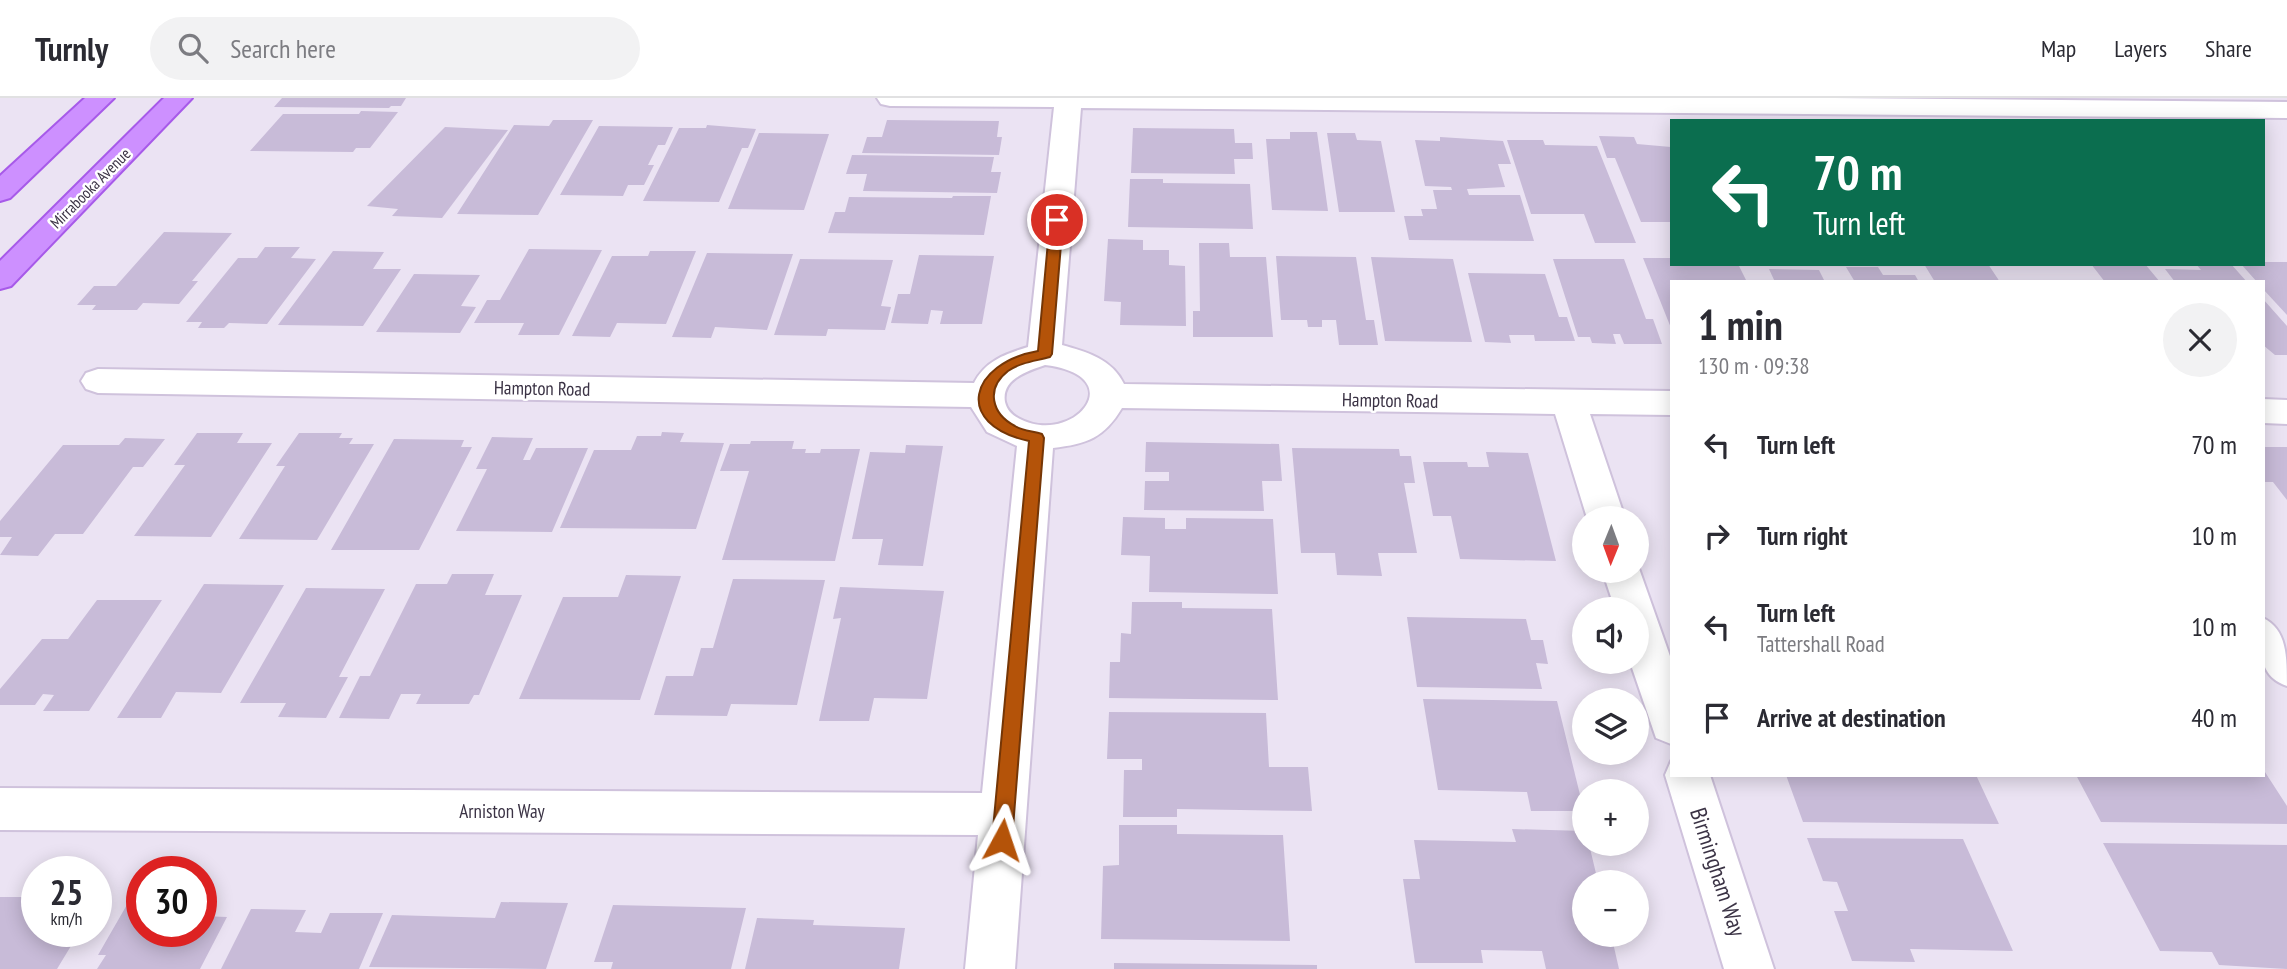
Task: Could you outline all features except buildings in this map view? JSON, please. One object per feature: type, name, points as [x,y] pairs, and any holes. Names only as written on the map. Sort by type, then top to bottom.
[{"type":"main road","points":[[0,192],[101,98]]},
{"type":"main road","name":"Mirrabooka Avenue","points":[[0,279],[179,98]]},
{"type":"street","points":[[890,98],[1068,101],[1439,99],[2287,110]]},
{"type":"street","points":[[1045,354],[1068,101]]},
{"type":"street","points":[[1045,354],[1064,355],[1095,369],[1106,382],[1109,396],[1104,409],[1094,422],[1058,437],[1036,438],[1014,433],[998,423],[988,410],[985,395],[992,380],[1004,368],[1024,358],[1045,354]]},
{"type":"street","name":"Hampton Road","points":[[99,381],[985,395]]},
{"type":"street","name":"Hampton Road","points":[[1109,396],[1670,403]]},
{"type":"street","points":[[1569,402],[1602,506]]},
{"type":"street","points":[[2265,411],[2287,412]]},
{"type":"street","points":[[990,969],[1036,438]]},
{"type":"street","points":[[2265,638],[2287,669]]},
{"type":"street","points":[[1649,655],[1670,721]]},
{"type":"street","name":"Birmingham Way","points":[[1688,777],[1749,969]]},
{"type":"street","name":"Arniston Way","points":[[0,809],[1004,814]]},
{"type":"route","points":[[1002,840],[1036,438],[1014,433],[998,423],[988,410],[985,395],[992,380],[1004,368],[1024,358],[1045,354],[1057,220]]}]
